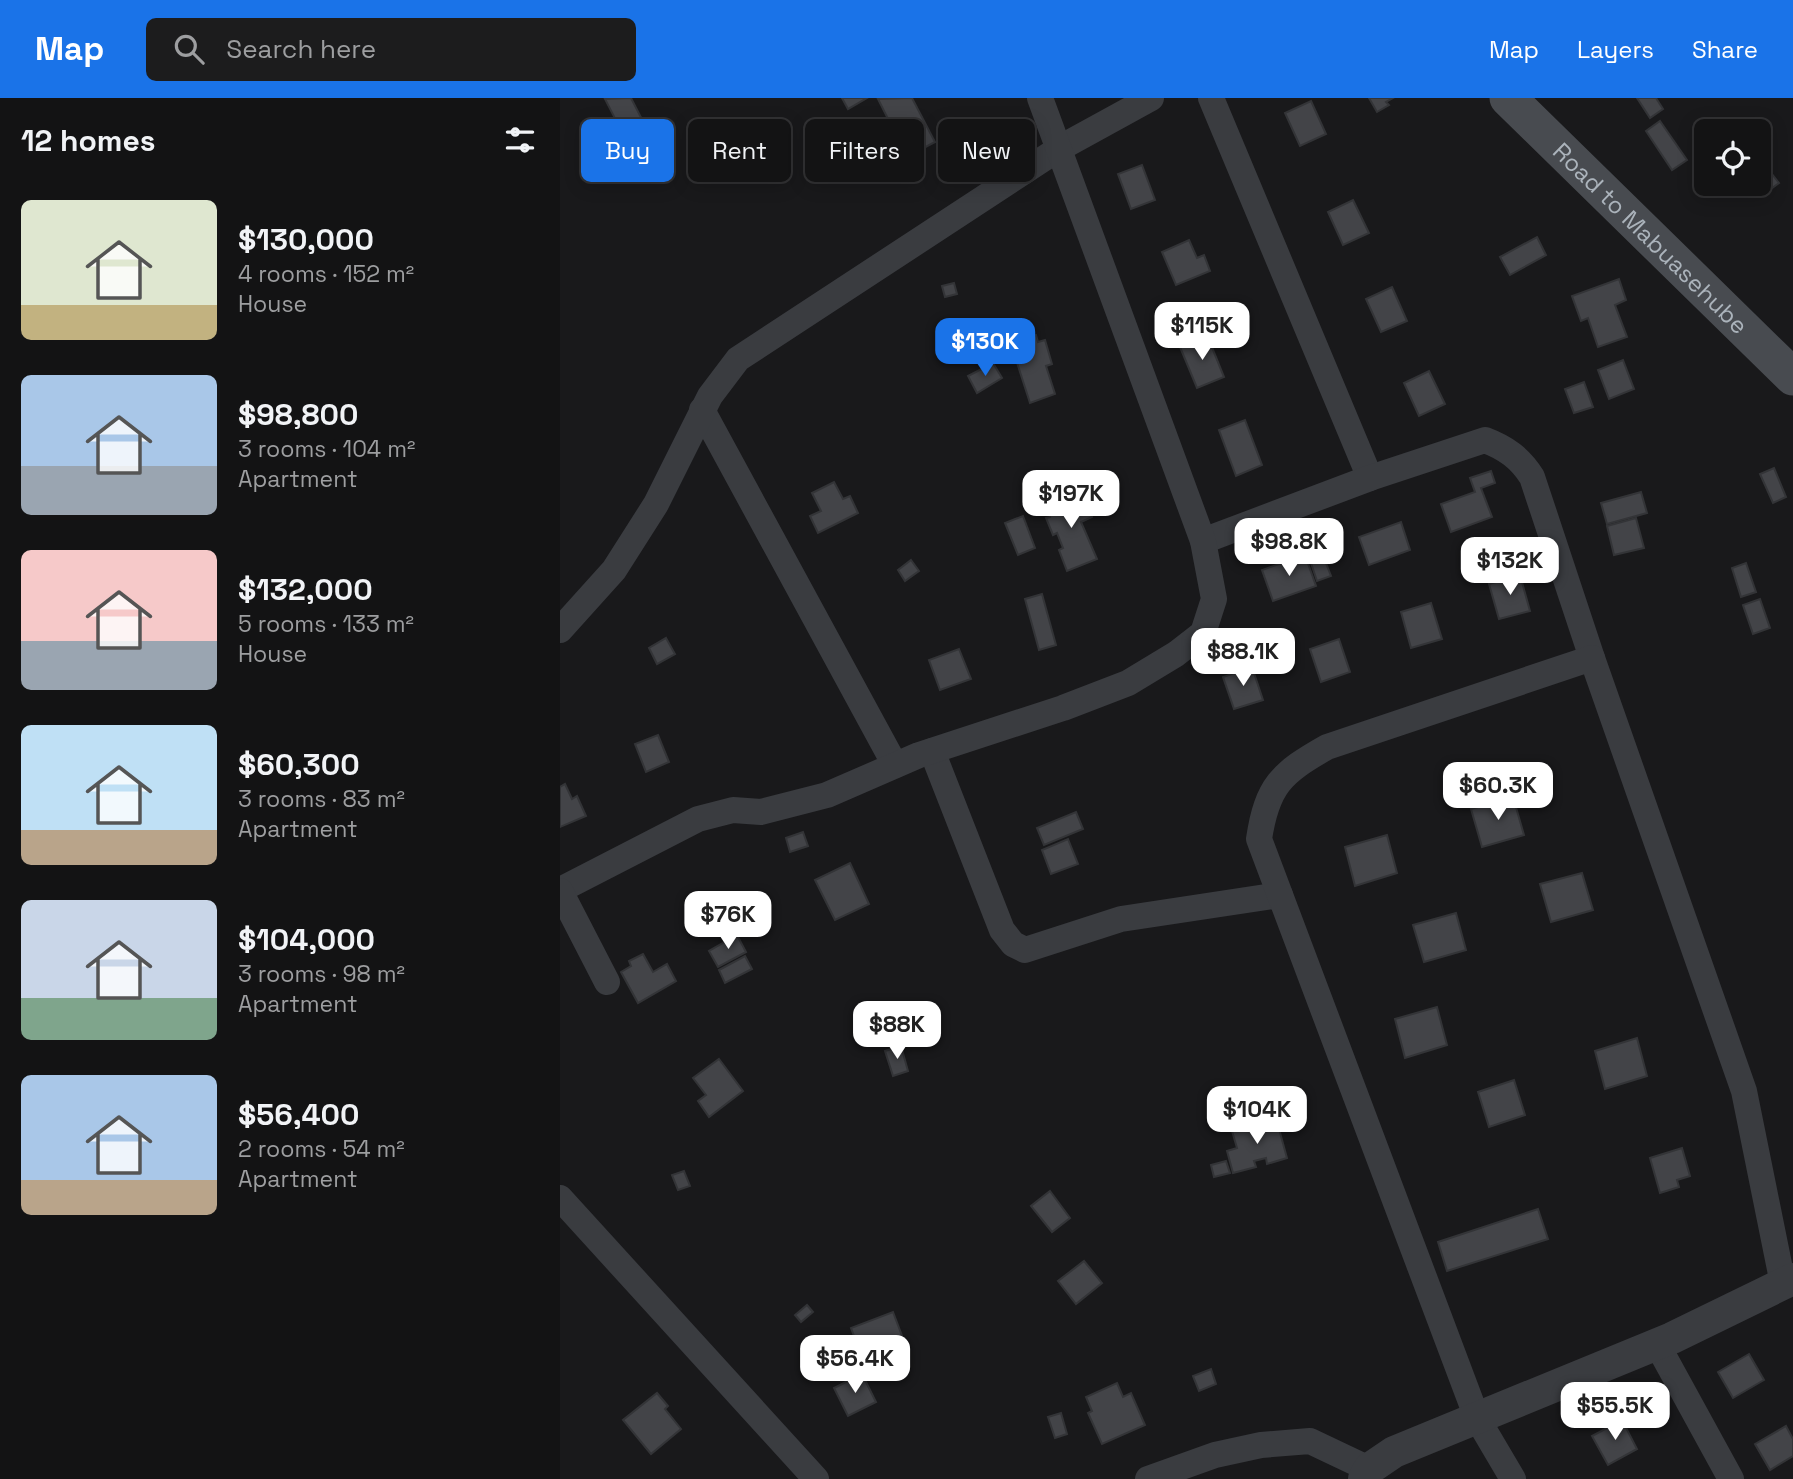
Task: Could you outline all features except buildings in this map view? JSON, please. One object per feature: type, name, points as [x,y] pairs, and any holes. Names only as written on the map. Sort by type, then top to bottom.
[{"type":"main road","name":"Road to Mabuasehube","points":[[1508,98],[1791,371]]},
{"type":"street","points":[[607,982],[560,890],[698,819],[733,810],[761,812],[827,795],[932,751],[1063,708],[1128,683],[1177,654],[1203,634],[1214,599],[1203,541],[1040,98]]},
{"type":"street","points":[[560,630],[614,570],[656,504],[710,396],[738,359],[1060,148],[1151,98]]},
{"type":"street","points":[[1211,98],[1370,478]]},
{"type":"street","points":[[702,410],[895,765]]},
{"type":"street","points":[[1148,1479],[1215,1455],[1261,1445],[1310,1441],[1367,1474],[1394,1452],[1657,1344],[1788,1281],[1744,1091],[1592,658],[1532,477],[1523,463],[1512,453],[1485,440],[1370,478],[1203,541]]},
{"type":"street","points":[[1513,1479],[1477,1418],[1259,839],[1263,811],[1275,784],[1298,763],[1326,747],[1592,658]]},
{"type":"street","points":[[932,751],[1002,930],[1013,944],[1025,950],[1121,919],[1280,895]]},
{"type":"street","points":[[560,1198],[816,1479]]},
{"type":"street","points":[[1657,1344],[1731,1479]]}]
